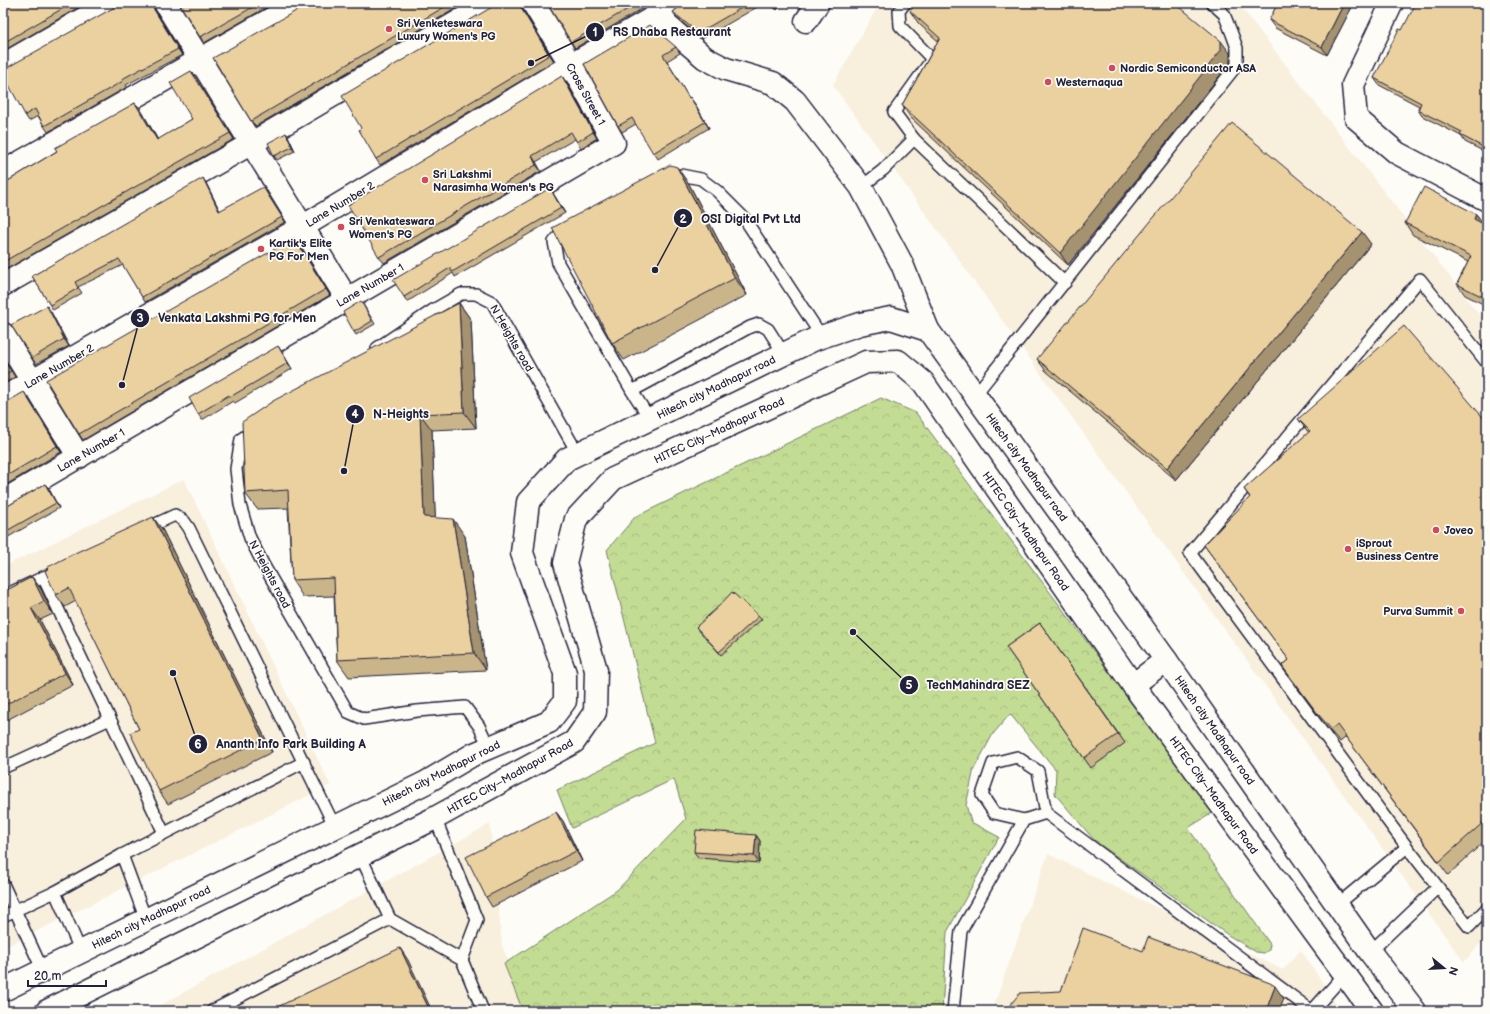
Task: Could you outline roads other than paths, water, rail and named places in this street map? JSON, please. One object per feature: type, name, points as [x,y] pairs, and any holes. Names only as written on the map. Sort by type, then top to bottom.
[{"type":"main road","points":[[3,65],[111,3]]},
{"type":"main road","points":[[166,3],[302,227],[347,298]]},
{"type":"main road","points":[[3,172],[299,3]]},
{"type":"main road","points":[[3,285],[252,143],[490,3]]},
{"type":"main road","name":"Cross Street 1","points":[[533,3],[571,65],[614,143]]},
{"type":"main road","name":"Lane Number 2","points":[[3,398],[302,227],[677,3]]},
{"type":"main road","points":[[806,21],[818,3]]},
{"type":"main road","points":[[1392,3],[1353,85],[1356,118],[1397,153],[1487,200]]},
{"type":"main road","points":[[656,16],[705,58],[726,69],[773,83],[795,101],[861,187],[902,264],[928,330]]},
{"type":"main road","name":"Lane Number 1","points":[[3,501],[79,458],[347,298],[614,143]]},
{"type":"main road","name":"Hitech city Madhapur road","points":[[3,990],[425,783],[474,754],[549,722],[565,701],[565,673],[522,553],[528,502],[568,459],[822,337],[860,324],[891,318],[928,330],[1166,660],[1370,952],[1415,1011]]},
{"type":"main road","points":[[3,334],[79,458]]},
{"type":"main road","name":"HITEC City–Madhapur Road","points":[[47,1011],[435,818],[574,742],[595,712],[596,670],[565,563],[576,519],[613,479],[866,362],[898,361],[923,382],[1133,685],[1344,975],[1372,1011]]},
{"type":"main road","points":[[1133,685],[1166,660]]},
{"type":"lane","points":[[905,3],[898,11],[900,26],[932,59],[894,112],[914,139],[1065,283]]},
{"type":"lane","points":[[975,395],[1237,65],[1237,48],[1224,14],[1212,3]]},
{"type":"lane","points":[[861,187],[883,170],[914,139]]},
{"type":"lane","points":[[660,185],[681,175],[701,179],[717,190],[744,218],[822,337]]},
{"type":"lane","points":[[575,225],[562,232],[554,242],[558,264],[650,419]]},
{"type":"lane","points":[[1487,363],[1420,279],[1190,553],[1407,847],[1469,927],[1487,908]]},
{"type":"lane","name":"N Heights road","points":[[367,354],[461,294],[476,294],[492,302],[578,454]]},
{"type":"lane","points":[[632,391],[750,327],[759,324],[768,329],[784,354]]},
{"type":"lane","name":"N Heights road","points":[[261,425],[242,439],[236,469],[240,505],[250,538],[263,564],[348,712],[364,719],[418,711],[465,707],[478,726],[489,747]]},
{"type":"lane","points":[[133,534],[175,515],[184,521],[193,535],[335,827]]},
{"type":"lane","points":[[3,596],[71,564]]},
{"type":"lane","points":[[43,577],[164,833]]},
{"type":"lane","points":[[3,768],[110,719]]},
{"type":"lane","points":[[1046,813],[1024,820],[994,813],[982,795],[993,763],[1017,756],[1038,772],[1046,813],[1312,1011],[1344,975]]},
{"type":"lane","points":[[3,916],[55,892],[164,833],[304,762]]},
{"type":"lane","points":[[435,818],[477,920],[462,960]]},
{"type":"lane","points":[[953,1011],[961,931],[1024,820]]},
{"type":"lane","points":[[1337,905],[1407,847]]},
{"type":"lane","points":[[122,855],[146,920]]},
{"type":"lane","points":[[360,855],[390,919],[462,960],[483,1011]]},
{"type":"lane","points":[[3,884],[43,970]]},
{"type":"lane","points":[[1370,952],[1438,887]]},
{"type":"lane","points":[[55,892],[80,952]]},
{"type":"lane","points":[[212,1011],[390,919]]},
{"type":"place","name":"Sri Venketeswara Luxury Women's PG","points":[[389,29]]},
{"type":"place","name":"RS Dhaba Restaurant","points":[[531,63]]},
{"type":"place","name":"Nordic Semiconductor ASA","points":[[1112,68]]},
{"type":"place","name":"Westernaqua","points":[[1048,82]]},
{"type":"place","name":"Sri Lakshmi Narasimha Women's PG","points":[[425,180]]},
{"type":"place","name":"Sri Venkateswara Women's PG","points":[[341,227]]},
{"type":"place","name":"Kartik's Elite PG For Men","points":[[261,249]]},
{"type":"place","name":"OSI Digital Pvt Ltd","points":[[655,270]]},
{"type":"place","name":"Venkata Lakshmi PG for Men","points":[[122,385]]},
{"type":"place","name":"N-Heights","points":[[344,471]]},
{"type":"place","name":"Joveo","points":[[1436,530]]},
{"type":"place","name":"iSprout Business Centre","points":[[1348,549]]},
{"type":"place","name":"Purva Summit","points":[[1461,611]]},
{"type":"place","name":"TechMahindra SEZ","points":[[853,632]]},
{"type":"place","name":"Ananth Info Park Building A","points":[[173,673]]}]
